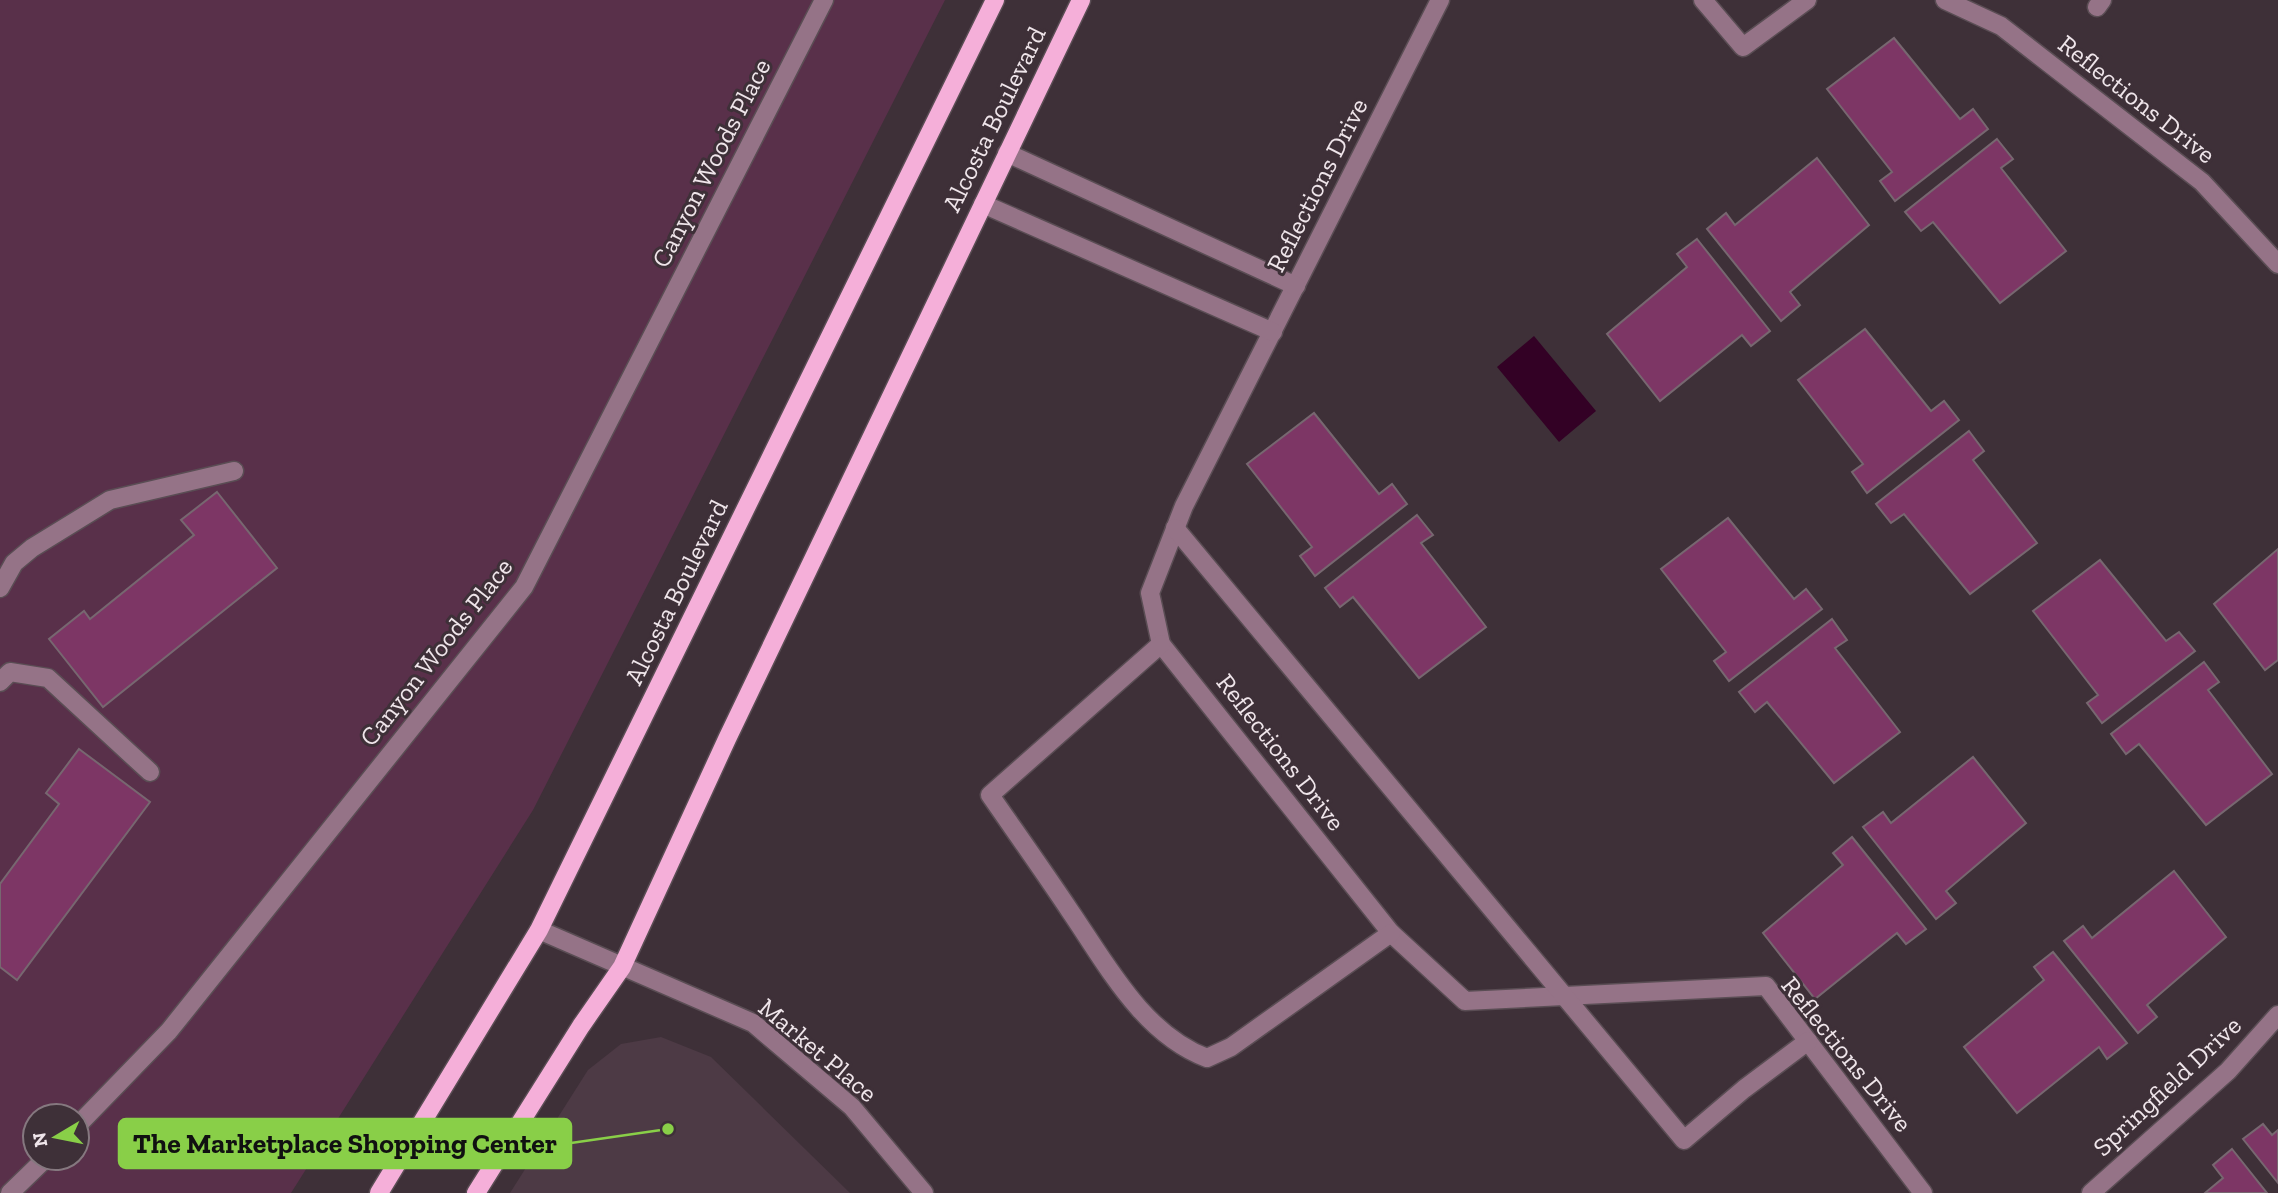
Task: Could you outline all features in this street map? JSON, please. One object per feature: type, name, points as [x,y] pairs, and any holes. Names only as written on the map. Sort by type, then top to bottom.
[{"type":"main road","name":"Alcosta Boulevard","points":[[379,1193],[539,930],[995,0]]},
{"type":"main road","name":"Alcosta Boulevard","points":[[475,1193],[581,1026],[622,967],[727,739],[1081,0]]},
{"type":"street","name":"Canyon Woods Place","points":[[91,1112],[169,1031],[524,587],[824,0]]},
{"type":"street","name":"Reflections Drive","points":[[1440,0],[1184,506],[1150,593],[1161,644],[1391,933],[1465,1001],[1568,998],[1766,986],[1923,1193]]},
{"type":"street","points":[[1703,0],[1743,47],[1807,0]]},
{"type":"street","name":"Reflections Drive","points":[[1945,0],[2001,26],[2202,182],[2278,264]]},
{"type":"street","points":[[1007,153],[1296,286]]},
{"type":"street","points":[[983,204],[1273,332]]},
{"type":"street","points":[[0,588],[14,563],[32,548],[110,500],[234,471]]},
{"type":"street","points":[[1175,528],[1684,1140],[1744,1089],[1808,1041]]},
{"type":"street","points":[[1161,644],[990,795],[1122,987],[1156,1027],[1186,1050],[1207,1058],[1231,1047],[1391,933]]},
{"type":"street","points":[[0,682],[10,672],[48,678],[150,772]]},
{"type":"street","name":"Market Place","points":[[539,930],[752,1023],[852,1107],[924,1193]]},
{"type":"street","name":"Springfield Drive","points":[[2091,1193],[2228,1071],[2278,1014]]},
{"type":"street","points":[[10,1193],[32,1172]]},
{"type":"shaded area","points":[[0,0],[945,0],[533,810],[291,1193],[0,1193]]},
{"type":"shaded area","points":[[1534,336],[1596,411],[1559,442],[1497,367]]},
{"type":"shaded area","points":[[661,1037],[711,1057],[850,1193],[510,1193],[588,1070],[621,1044]]},
{"type":"building","points":[[1894,38],[1960,119],[1973,109],[1988,129],[1895,201],[1880,181],[1892,172],[1827,89]]},
{"type":"building","points":[[1997,139],[2013,159],[2001,168],[2066,251],[2000,303],[1933,222],[1921,231],[1905,212]]},
{"type":"building","points":[[1817,158],[1869,225],[1790,292],[1800,305],[1781,321],[1707,229],[1726,213],[1735,225]]},
{"type":"building","points":[[1697,239],[1770,331],[1751,346],[1742,335],[1660,401],[1607,334],[1687,267],[1677,254]]},
{"type":"building","points":[[1865,329],[1931,411],[1944,401],[1959,420],[1867,493],[1852,472],[1863,464],[1798,380]]},
{"type":"building","points":[[1314,413],[1379,494],[1392,484],[1407,504],[1315,576],[1300,556],[1312,547],[1247,464]]},
{"type":"building","points":[[1969,431],[1984,451],[1973,460],[2037,543],[1970,594],[1904,514],[1891,523],[1876,504]]},
{"type":"building","points":[[217,492],[277,568],[103,707],[49,639],[84,611],[90,619],[194,535],[181,520]]},
{"type":"building","points":[[1417,515],[1433,535],[1421,543],[1486,627],[1419,678],[1353,597],[1340,607],[1325,588]]},
{"type":"building","points":[[1728,518],[1794,599],[1806,589],[1822,609],[1729,681],[1714,661],[1726,652],[1661,569]]},
{"type":"building","points":[[2278,549],[2278,660],[2265,670],[2214,604]]},
{"type":"building","points":[[2100,560],[2166,641],[2179,632],[2195,651],[2102,723],[2087,703],[2098,695],[2033,611]]},
{"type":"building","points":[[1832,619],[1847,640],[1835,648],[1900,732],[1834,783],[1767,702],[1755,712],[1739,692]]},
{"type":"building","points":[[2204,662],[2219,682],[2208,690],[2272,774],[2206,825],[2139,744],[2126,754],[2111,734]]},
{"type":"building","points":[[79,749],[150,802],[17,980],[0,967],[0,884],[59,804],[46,793]]},
{"type":"building","points":[[1973,757],[2026,823],[1946,891],[1956,903],[1936,919],[1863,827],[1883,812],[1891,823]]},
{"type":"building","points":[[1852,837],[1926,929],[1906,944],[1897,933],[1815,999],[1763,933],[1843,865],[1833,853]]},
{"type":"building","points":[[2174,871],[2226,937],[2147,1005],[2157,1017],[2138,1033],[2064,941],[2083,926],[2092,938]]},
{"type":"building","points":[[2053,952],[2127,1043],[2107,1059],[2099,1047],[2017,1113],[1964,1047],[2044,980],[2034,967]]},
{"type":"building","points":[[2263,1124],[2272,1135],[2278,1130],[2278,1183],[2243,1139]]},
{"type":"building","points":[[2232,1149],[2267,1193],[2205,1193],[2223,1178],[2213,1165]]},
{"type":"place","name":"The Marketplace Shopping Center","points":[[668,1129]]}]
